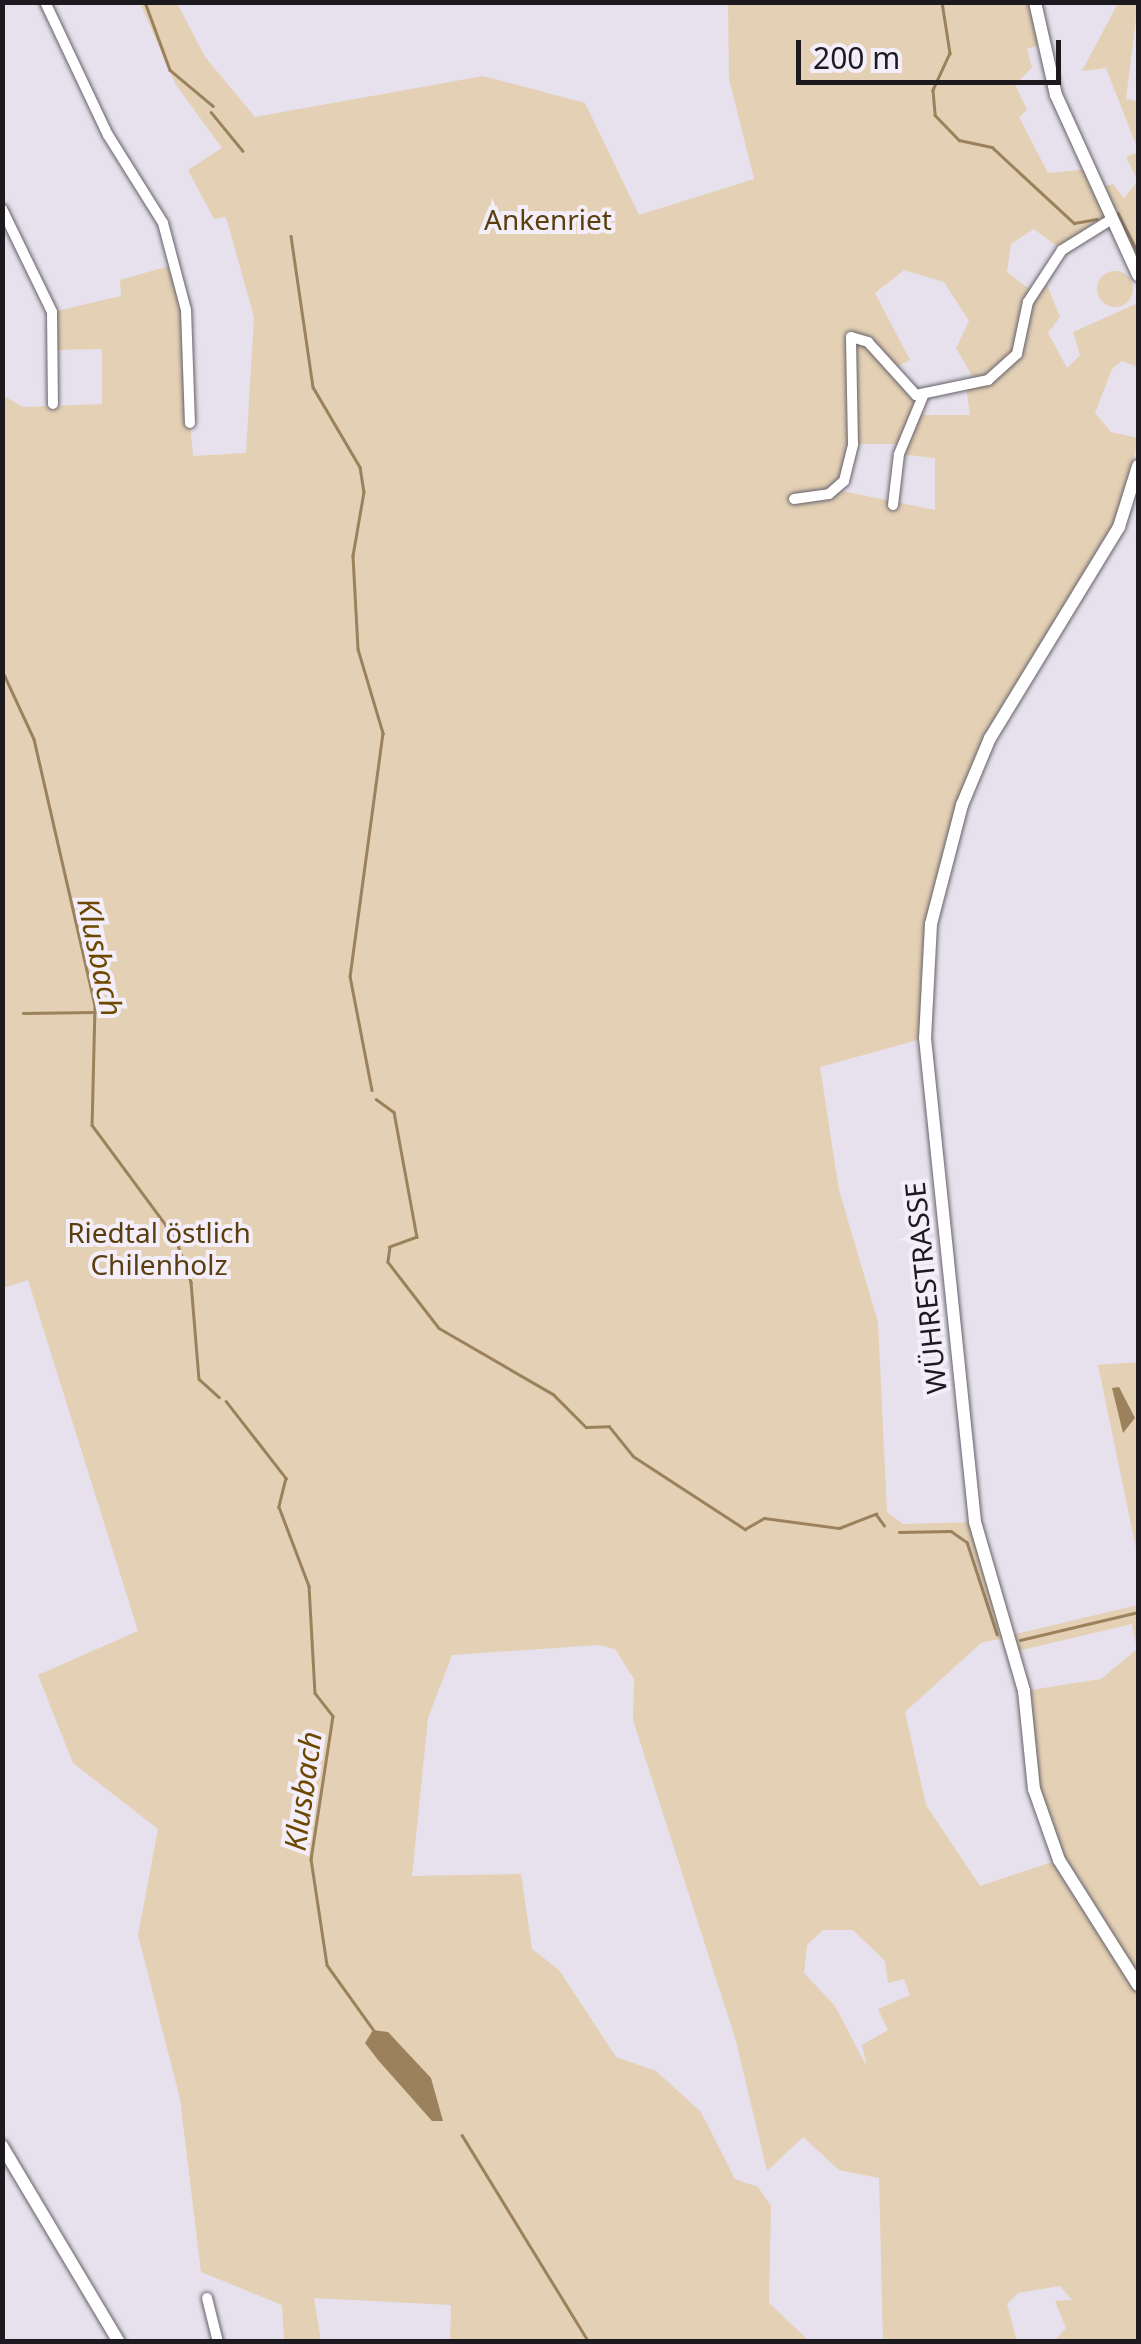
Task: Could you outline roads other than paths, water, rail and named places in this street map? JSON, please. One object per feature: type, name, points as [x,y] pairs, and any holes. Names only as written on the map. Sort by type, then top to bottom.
[{"type":"street","points":[[45,2],[108,135],[163,223],[186,310],[190,423]]},
{"type":"street","points":[[1035,2],[1056,95],[1138,274]]},
{"type":"street","points":[[2,210],[52,312],[53,404]]},
{"type":"street","points":[[893,506],[899,454],[923,396],[1005,369],[1021,344],[1028,302],[1062,250],[1112,219]]},
{"type":"street","points":[[794,498],[829,494],[844,480],[854,444],[851,338],[868,342],[889,373],[923,396]]},
{"type":"street","name":"WÜHRESTRASSE","points":[[1138,466],[1084,588],[990,738],[959,812],[930,924],[925,1038],[975,1522],[1024,1690],[1034,1789],[1059,1860],[1138,1985]]},
{"type":"street","points":[[2,2146],[119,2342]]},
{"type":"street","points":[[208,2298],[218,2342]]},
{"type":"waterway","points":[[145,2],[170,70],[213,106]]},
{"type":"waterway","points":[[942,2],[950,53],[933,90],[935,115],[959,140],[992,147],[1074,223],[1097,219]]},
{"type":"waterway","points":[[211,112],[243,151]]},
{"type":"waterway","points":[[1118,213],[1138,253]]},
{"type":"waterway","points":[[291,236],[313,387],[360,467],[364,492],[353,556],[358,649],[383,733],[350,976],[372,1090]]},
{"type":"waterway","name":"Klusbach","points":[[2,670],[34,739],[95,1006],[92,1125],[175,1237],[191,1282],[199,1379],[219,1397]]},
{"type":"waterway","points":[[23,1013],[95,1012]]},
{"type":"waterway","points":[[376,1099],[394,1112],[417,1237],[390,1247],[388,1262],[439,1328],[553,1394],[586,1427],[609,1426],[633,1456],[745,1529],[764,1518],[839,1528],[876,1514],[884,1525]]},
{"type":"waterway","name":"Klusbach","points":[[226,1401],[286,1478],[279,1507],[309,1586],[315,1693],[333,1716],[311,1859],[327,1965],[375,2032]]},
{"type":"waterway","points":[[899,1532],[951,1531],[967,1542],[997,1634]]},
{"type":"waterway","points":[[1020,1640],[1138,1612]]},
{"type":"waterway","name":"Klusbach","points":[[462,2135],[589,2342]]},
{"type":"park label","name":"Ankenriet","points":[[548,219]]},
{"type":"park label","name":"Riedtal östlich Chilenholz","points":[[159,1248]]}]
